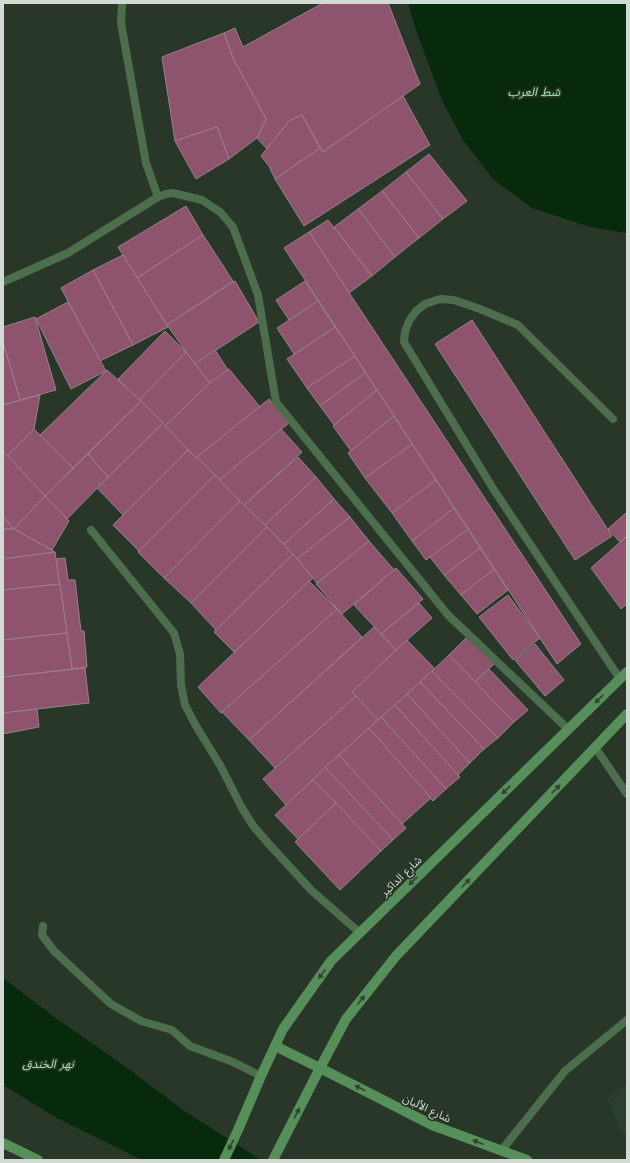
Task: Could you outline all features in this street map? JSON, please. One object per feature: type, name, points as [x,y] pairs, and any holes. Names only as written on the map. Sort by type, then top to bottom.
[{"type":"main road","name":"شارع الداكير","points":[[224,1160],[261,1076],[284,1029],[331,961],[623,676]]},
{"type":"main road","points":[[273,1160],[346,1019],[396,956],[627,714]]},
{"type":"main road","name":"شارع الألبان","points":[[275,1046],[432,1125],[528,1160]]},
{"type":"main road","points":[[3,1143],[38,1160]]},
{"type":"lane","points":[[122,3],[121,23],[146,163],[158,197]]},
{"type":"lane","points":[[3,282],[68,253],[158,197],[166,194],[173,193],[202,200],[220,212],[233,227],[258,295],[276,402],[448,615],[568,729]]},
{"type":"lane","points":[[613,419],[518,325],[454,300],[440,299],[424,304],[416,311],[409,321],[405,332],[404,342],[494,490],[623,676]]},
{"type":"lane","points":[[91,530],[174,633],[180,654],[181,685],[185,705],[254,827],[312,890],[360,933]]},
{"type":"lane","points":[[595,747],[627,794]]},
{"type":"lane","points":[[44,926],[42,935],[54,951],[111,1004],[142,1021],[172,1030],[190,1046],[233,1062],[261,1076]]},
{"type":"lane","points":[[501,1151],[565,1071],[627,1020]]},
{"type":"shaded area","points":[[627,1084],[627,1134],[621,1131],[607,1098]]},
{"type":"water","name":"شط العرب","points":[[408,3],[627,3],[627,233],[590,227],[532,208],[493,179],[463,140],[442,100],[417,33]]},
{"type":"water","name":"نهر الخندق","points":[[3,978],[186,1112],[261,1160],[142,1160],[57,1118],[3,1085]]},
{"type":"building","points":[[323,3],[388,3],[420,84],[323,152],[302,115],[289,121],[267,149],[257,138],[266,119],[233,58],[224,33],[235,28],[243,47]]},
{"type":"building","points":[[224,33],[233,58],[266,119],[257,138],[229,159],[217,127],[175,141],[162,57]]},
{"type":"building","points":[[403,96],[430,145],[304,226],[275,179],[320,148],[323,152]]},
{"type":"building","points":[[302,115],[320,148],[275,179],[269,166],[261,156],[289,121]]},
{"type":"building","points":[[217,127],[229,159],[196,179],[175,141]]},
{"type":"building","points":[[429,154],[467,201],[443,219],[406,172]]},
{"type":"building","points":[[406,172],[443,219],[419,238],[382,191]]},
{"type":"building","points":[[382,191],[419,238],[395,257],[358,209]]},
{"type":"building","points":[[186,206],[203,235],[137,278],[118,247]]},
{"type":"building","points":[[358,209],[395,257],[372,276],[334,227]]},
{"type":"building","points":[[328,220],[372,276],[349,293],[309,232]]},
{"type":"building","points":[[309,232],[581,644],[557,664],[284,248]]},
{"type":"building","points":[[203,235],[233,281],[167,325],[137,278]]},
{"type":"building","points":[[123,255],[168,327],[133,345],[93,270]]},
{"type":"building","points":[[93,270],[133,345],[100,361],[61,288]]},
{"type":"building","points":[[235,281],[259,322],[195,364],[167,325]]},
{"type":"building","points":[[305,281],[318,301],[289,320],[276,300]]},
{"type":"building","points":[[318,301],[335,327],[294,354],[277,328]]},
{"type":"building","points":[[68,302],[106,371],[71,389],[36,319]]},
{"type":"building","points":[[35,317],[56,390],[20,400],[3,342],[3,327]]},
{"type":"building","points":[[472,320],[612,536],[575,560],[435,344]]},
{"type":"building","points":[[335,327],[355,356],[307,388],[287,359]]},
{"type":"building","points":[[165,331],[186,352],[139,400],[118,379]]},
{"type":"building","points":[[3,342],[20,400],[3,405]]},
{"type":"building","points":[[215,350],[228,370],[210,383],[195,364]]},
{"type":"building","points":[[186,352],[210,383],[165,426],[139,400]]},
{"type":"building","points":[[355,356],[365,373],[320,406],[307,388]]},
{"type":"building","points":[[229,369],[260,407],[196,458],[165,426],[210,383]]},
{"type":"building","points":[[107,370],[141,401],[73,468],[40,435]]},
{"type":"building","points":[[365,373],[377,390],[334,425],[320,406]]},
{"type":"building","points":[[377,390],[394,416],[351,451],[333,426]]},
{"type":"building","points":[[40,395],[34,429],[7,456],[3,451],[3,405]]},
{"type":"building","points":[[269,399],[289,423],[219,480],[197,457]]},
{"type":"building","points":[[141,401],[163,423],[108,477],[88,454]]},
{"type":"building","points":[[394,416],[412,444],[365,478],[348,453]]},
{"type":"building","points":[[163,423],[188,450],[123,515],[97,488]]},
{"type":"building","points":[[34,429],[73,468],[45,496],[7,456]]},
{"type":"building","points":[[281,429],[302,452],[244,505],[219,480]]},
{"type":"building","points":[[412,444],[436,480],[392,513],[365,478]]},
{"type":"building","points":[[188,450],[215,475],[139,551],[113,525]]},
{"type":"building","points":[[3,451],[45,496],[14,529],[3,517]]},
{"type":"building","points":[[88,454],[108,477],[67,519],[45,496]]},
{"type":"building","points":[[298,457],[316,477],[265,525],[244,505]]},
{"type":"building","points":[[215,475],[240,501],[164,578],[138,552]]},
{"type":"building","points":[[316,477],[334,499],[284,544],[265,525]]},
{"type":"building","points":[[436,480],[454,508],[412,541],[392,513]]},
{"type":"building","points":[[45,496],[69,521],[52,550],[14,529]]},
{"type":"building","points":[[334,499],[350,517],[297,559],[284,544]]},
{"type":"building","points":[[240,501],[267,527],[191,603],[164,578]]},
{"type":"building","points":[[454,508],[468,529],[426,560],[412,541]]},
{"type":"building","points":[[627,512],[627,536],[620,542],[608,529]]},
{"type":"building","points":[[3,517],[14,529],[3,529]]},
{"type":"building","points":[[350,517],[369,541],[317,583],[297,559]]},
{"type":"building","points":[[267,527],[293,554],[216,630],[191,603]]},
{"type":"building","points":[[3,529],[14,529],[55,552],[3,559]]},
{"type":"building","points":[[468,529],[480,548],[444,575],[430,557]]},
{"type":"building","points":[[627,536],[627,604],[621,609],[591,568]]},
{"type":"building","points":[[369,541],[394,570],[342,614],[316,584]]},
{"type":"building","points":[[480,548],[494,569],[461,595],[444,575]]},
{"type":"building","points":[[55,552],[60,584],[3,590],[3,559]]},
{"type":"building","points":[[293,554],[313,578],[234,652],[214,632]]},
{"type":"building","points":[[65,558],[68,580],[75,580],[81,631],[84,631],[87,667],[72,669],[56,559]]},
{"type":"building","points":[[396,568],[423,599],[381,634],[354,605]]},
{"type":"building","points":[[494,569],[508,590],[477,614],[461,595]]},
{"type":"building","points":[[309,581],[337,609],[221,713],[198,687]]},
{"type":"building","points":[[60,584],[67,633],[3,640],[3,590]]},
{"type":"building","points":[[508,595],[540,638],[513,660],[479,617]]},
{"type":"building","points":[[419,603],[432,618],[396,650],[381,634]]},
{"type":"building","points":[[337,609],[362,637],[249,740],[222,712]]},
{"type":"building","points":[[374,627],[396,650],[352,692],[356,696],[275,768],[249,740]]},
{"type":"building","points":[[67,633],[72,669],[3,677],[3,640]]},
{"type":"building","points":[[469,635],[495,663],[475,682],[449,655]]},
{"type":"building","points":[[407,640],[435,669],[378,720],[352,692]]},
{"type":"building","points":[[535,644],[564,680],[545,696],[515,660]]},
{"type":"building","points":[[449,655],[514,722],[498,738],[432,671]]},
{"type":"building","points":[[85,668],[89,703],[3,713],[3,677]]},
{"type":"building","points":[[489,669],[528,710],[514,722],[475,682]]},
{"type":"building","points":[[432,671],[498,738],[484,749],[420,682]]},
{"type":"building","points":[[420,682],[484,749],[470,763],[407,694]]},
{"type":"building","points":[[407,694],[470,763],[458,775],[395,705]]},
{"type":"building","points":[[356,696],[378,720],[286,805],[263,779]]},
{"type":"building","points":[[395,705],[460,777],[446,789],[381,717]]},
{"type":"building","points":[[37,709],[39,727],[3,734],[3,713]]},
{"type":"building","points":[[381,717],[446,789],[433,801],[369,728]]},
{"type":"building","points":[[369,728],[431,798],[402,824],[339,755]]},
{"type":"building","points":[[339,755],[406,828],[393,840],[325,767]]},
{"type":"building","points":[[325,767],[393,840],[381,851],[313,780]]},
{"type":"building","points":[[313,780],[336,803],[298,839],[275,815]]},
{"type":"building","points":[[336,803],[381,851],[340,890],[295,842]]}]
